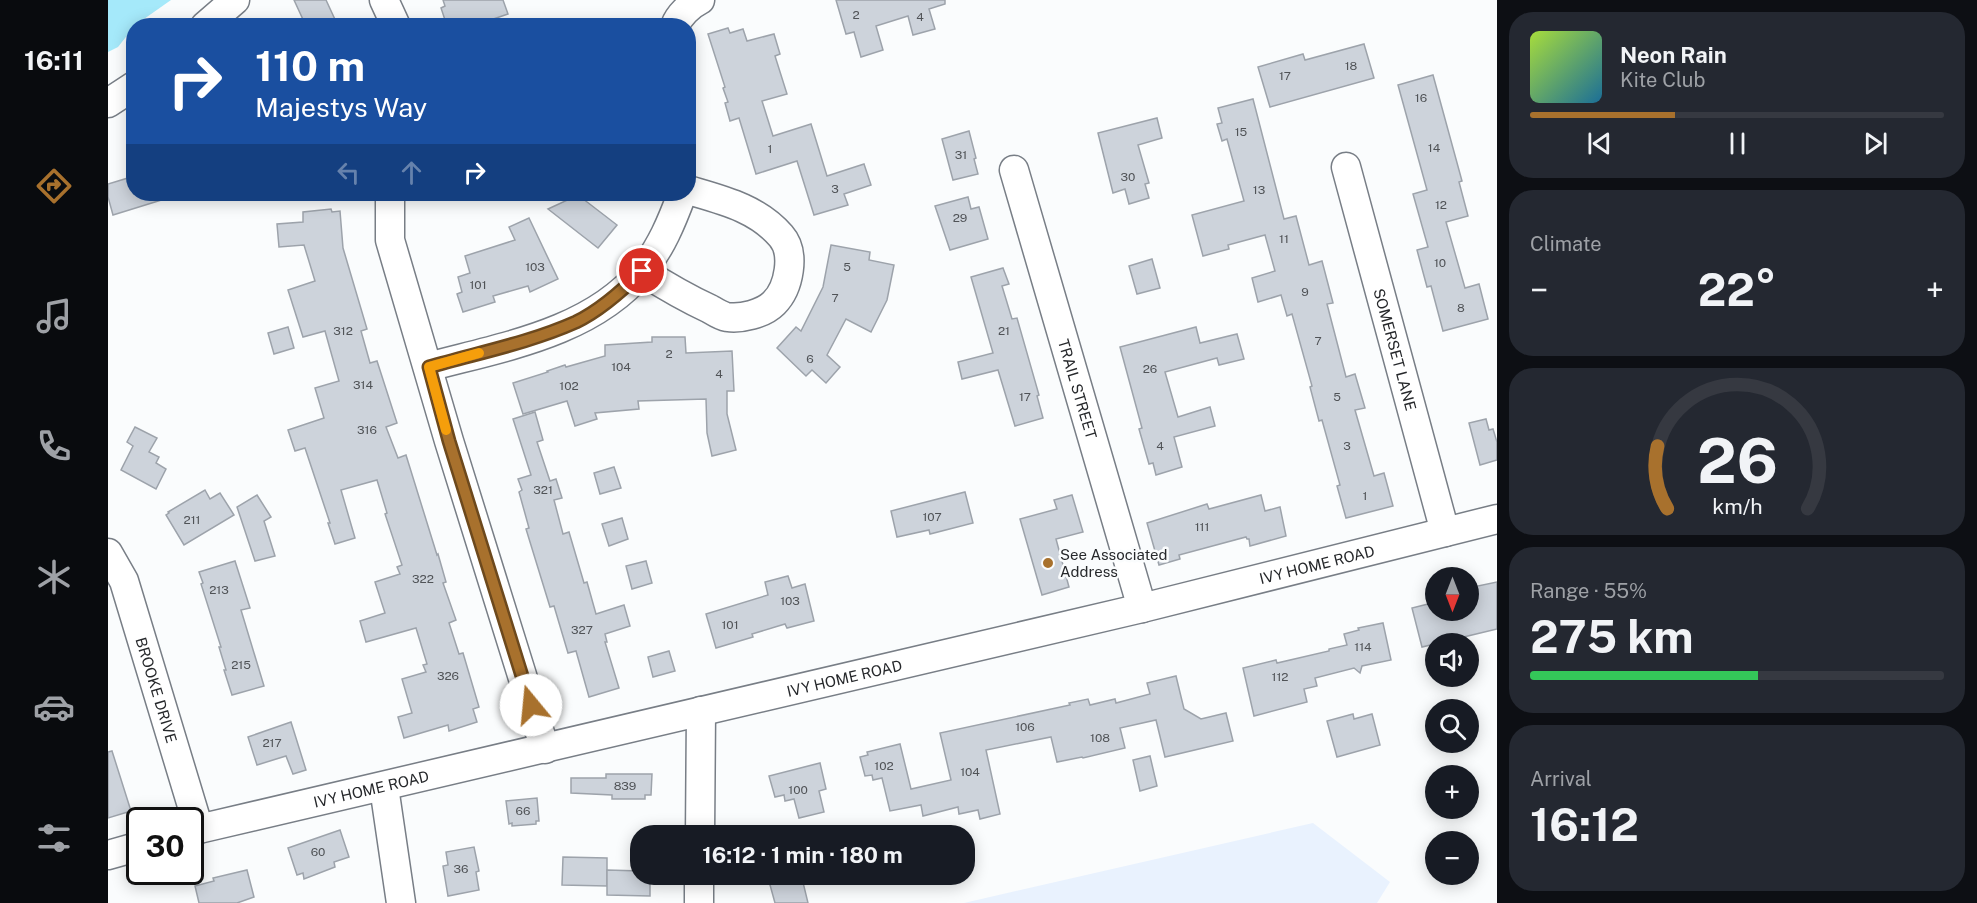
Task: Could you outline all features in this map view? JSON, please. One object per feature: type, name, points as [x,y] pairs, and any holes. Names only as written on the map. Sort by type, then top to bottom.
[{"type":"street","points":[[214,18],[235,0]]},
{"type":"street","points":[[384,0],[392,18]]},
{"type":"street","points":[[679,18],[692,4],[700,0]]},
{"type":"street","points":[[108,103],[126,91]]},
{"type":"street","name":"SOMERSET LANE","points":[[1346,167],[1445,532]]},
{"type":"street","name":"TRAIL STREET","points":[[1014,170],[1142,608]]},
{"type":"street","points":[[642,271],[690,300],[726,317],[752,315],[773,304],[784,289],[790,260],[784,238],[764,218],[733,203],[696,192]]},
{"type":"street","points":[[390,201],[390,240],[449,441],[545,749]]},
{"type":"street","points":[[429,367],[522,341],[577,321],[619,294],[642,271],[663,240],[679,201]]},
{"type":"street","name":"IVY HOME ROAD","points":[[204,828],[1142,608],[1497,519]]},
{"type":"street","name":"BROOKE DRIVE","points":[[108,553],[124,581],[188,807]]},
{"type":"street","points":[[700,711],[700,825]]},
{"type":"street","points":[[384,787],[401,903]]},
{"type":"street","points":[[108,855],[126,850]]},
{"type":"street","points":[[699,885],[699,903]]},
{"type":"shaded area","points":[[1313,823],[1390,882],[1377,903],[964,903]]},
{"type":"water","points":[[108,0],[171,0],[145,18],[126,18],[126,36],[118,47],[108,52]]},
{"type":"building","points":[[294,0],[326,0],[334,18],[302,18]]},
{"type":"building","points":[[443,0],[503,0],[508,14],[496,18],[444,18],[441,8],[445,6]]},
{"type":"building","points":[[836,0],[945,0],[945,4],[929,9],[935,29],[913,35],[908,16],[876,26],[883,50],[861,57],[854,32],[846,34]]},
{"type":"building","points":[[728,28],[730,33],[743,29],[747,41],[774,34],[780,54],[775,56],[787,94],[762,101],[773,136],[811,124],[827,176],[864,164],[871,185],[844,194],[848,205],[814,215],[797,161],[756,174],[739,118],[730,121],[725,103],[728,102],[723,88],[725,87],[708,34]]},
{"type":"building","points":[[1364,44],[1374,78],[1270,107],[1258,67],[1303,54],[1305,60]]},
{"type":"building","points":[[1433,75],[1462,181],[1459,182],[1468,216],[1446,222],[1465,288],[1479,284],[1488,319],[1443,331],[1431,286],[1427,287],[1417,250],[1428,247],[1413,194],[1427,190],[1398,85]]},
{"type":"building","points":[[1253,99],[1284,219],[1296,216],[1309,265],[1322,261],[1333,303],[1327,304],[1346,377],[1355,374],[1365,408],[1355,410],[1374,476],[1384,473],[1393,506],[1346,518],[1337,486],[1340,485],[1322,420],[1319,421],[1292,314],[1287,316],[1281,295],[1258,302],[1252,278],[1275,271],[1265,235],[1228,245],[1229,249],[1203,256],[1192,215],[1244,201],[1227,139],[1222,141],[1217,124],[1222,123],[1218,108]]},
{"type":"building","points":[[1157,118],[1162,138],[1138,145],[1149,183],[1145,184],[1149,198],[1129,204],[1125,189],[1113,193],[1098,133]]},
{"type":"building","points":[[969,131],[978,174],[953,180],[942,139]]},
{"type":"building","points":[[126,179],[126,201],[158,201],[113,215],[108,197],[108,184]]},
{"type":"building","points":[[968,197],[971,209],[979,207],[988,239],[950,250],[935,206]]},
{"type":"building","points":[[565,201],[586,201],[617,225],[598,248],[548,209]]},
{"type":"building","points":[[331,209],[332,212],[340,211],[343,248],[367,329],[361,331],[370,363],[377,361],[397,423],[386,427],[398,458],[406,455],[438,554],[446,582],[443,583],[456,620],[449,623],[459,654],[463,653],[479,707],[473,709],[477,722],[449,731],[448,725],[404,738],[398,717],[412,713],[402,679],[426,672],[423,665],[427,664],[416,628],[366,642],[360,621],[385,613],[375,582],[400,574],[397,567],[402,565],[385,514],[387,513],[377,480],[341,490],[355,538],[335,544],[305,448],[295,451],[288,430],[324,418],[315,388],[339,381],[325,331],[303,337],[288,290],[315,281],[304,245],[279,247],[277,224],[303,222],[303,212]]},
{"type":"building","points":[[529,218],[558,279],[530,292],[528,286],[493,296],[495,302],[463,312],[457,294],[462,292],[458,277],[470,273],[465,256],[515,240],[509,227]]},
{"type":"building","points":[[831,245],[870,252],[869,260],[894,265],[887,300],[871,332],[846,319],[827,355],[840,367],[826,383],[812,370],[806,376],[777,348],[796,327],[801,331],[823,287]]},
{"type":"building","points":[[1152,259],[1160,288],[1137,294],[1129,266]]},
{"type":"building","points":[[1003,268],[1009,284],[1002,286],[1012,319],[1017,318],[1039,395],[1037,396],[1043,418],[1015,426],[998,370],[962,379],[958,362],[993,353],[971,277]]},
{"type":"building","points":[[288,327],[294,348],[274,354],[268,333]]},
{"type":"building","points":[[1196,327],[1200,343],[1237,334],[1244,359],[1219,365],[1217,358],[1165,372],[1178,417],[1210,407],[1215,426],[1174,437],[1182,467],[1156,475],[1153,463],[1149,464],[1139,429],[1142,428],[1120,347]]},
{"type":"building","points":[[652,337],[685,337],[686,353],[732,351],[734,391],[727,391],[727,414],[736,450],[712,456],[707,433],[706,399],[638,401],[639,409],[595,413],[597,419],[575,426],[567,401],[523,414],[513,383],[565,365],[566,367],[605,356],[605,345],[652,342]]},
{"type":"building","points":[[535,412],[543,440],[537,442],[550,481],[556,479],[562,498],[554,500],[563,534],[569,532],[596,614],[624,605],[630,626],[605,634],[607,642],[605,642],[619,688],[589,697],[576,651],[568,653],[554,606],[550,607],[526,529],[529,528],[519,492],[522,490],[518,479],[531,475],[513,419]]},
{"type":"building","points":[[1486,419],[1489,430],[1493,429],[1497,442],[1497,460],[1480,465],[1469,423]]},
{"type":"building","points":[[135,427],[157,438],[149,452],[159,457],[156,463],[166,469],[156,489],[121,470],[133,446],[127,442]]},
{"type":"building","points":[[614,467],[621,488],[600,494],[594,473]]},
{"type":"building","points":[[205,490],[210,499],[220,493],[234,515],[184,545],[166,515]]},
{"type":"building","points":[[965,492],[973,523],[930,534],[929,530],[897,537],[891,511]]},
{"type":"building","points":[[257,495],[271,517],[264,521],[275,556],[255,561],[237,507]]},
{"type":"building","name":"See Associated Address","points":[[1072,495],[1083,532],[1056,539],[1069,587],[1042,595],[1020,519],[1057,509],[1054,500]]},
{"type":"building","points":[[1261,495],[1265,511],[1280,507],[1286,536],[1250,546],[1249,539],[1246,537],[1179,555],[1180,559],[1159,565],[1147,523],[1207,504],[1209,509]]},
{"type":"building","points":[[622,518],[628,539],[609,546],[602,524]]},
{"type":"building","points":[[235,561],[250,608],[241,610],[264,686],[232,695],[224,670],[226,670],[219,647],[221,647],[199,572]]},
{"type":"building","points":[[646,561],[652,583],[632,589],[626,566]]},
{"type":"building","points":[[788,576],[792,588],[805,584],[814,621],[787,628],[785,624],[716,648],[706,614],[768,595],[765,582]]},
{"type":"building","points":[[1497,582],[1497,629],[1479,633],[1425,633],[1425,646],[1422,647],[1412,608],[1425,605],[1425,621],[1479,621],[1479,586]]},
{"type":"building","points":[[1383,623],[1391,660],[1362,666],[1360,673],[1354,668],[1315,678],[1317,686],[1304,689],[1307,702],[1254,716],[1243,668],[1329,651],[1329,649],[1347,645],[1344,634],[1359,630],[1358,628]]},
{"type":"building","points":[[669,651],[675,671],[653,677],[648,657]]},
{"type":"building","points":[[1176,676],[1184,709],[1201,719],[1226,713],[1233,741],[1165,757],[1156,720],[1120,728],[1125,748],[1083,758],[1057,762],[1051,737],[986,750],[1000,814],[980,819],[978,810],[959,814],[958,807],[923,816],[921,805],[890,811],[882,778],[873,780],[872,775],[865,776],[860,757],[868,755],[867,752],[900,744],[911,789],[951,780],[940,733],[1070,705],[1069,703],[1088,699],[1090,705],[1115,699],[1116,703],[1150,694],[1147,683]]},
{"type":"building","points":[[1353,714],[1354,719],[1372,714],[1380,745],[1337,757],[1327,721]]},
{"type":"building","points":[[291,722],[306,770],[293,774],[286,756],[257,765],[248,737]]},
{"type":"building","points":[[112,751],[130,807],[126,807],[126,813],[108,818],[108,752]]},
{"type":"building","points":[[1150,756],[1157,786],[1140,791],[1133,760]]},
{"type":"building","points":[[820,763],[826,789],[819,791],[824,812],[799,818],[794,799],[785,801],[784,795],[775,797],[769,776]]},
{"type":"building","points":[[606,774],[652,774],[651,795],[645,795],[645,799],[612,799],[612,795],[571,793],[571,778],[606,778]]},
{"type":"building","points":[[537,798],[539,821],[536,821],[536,824],[512,826],[512,823],[509,824],[506,801]]},
{"type":"building","points":[[340,830],[349,857],[334,862],[335,867],[304,879],[303,873],[297,875],[288,848]]},
{"type":"building","points":[[474,847],[479,871],[476,872],[479,890],[448,896],[443,866],[448,865],[446,852]]},
{"type":"building","points":[[563,857],[607,858],[607,886],[562,885]]},
{"type":"building","points":[[247,870],[254,897],[237,903],[199,903],[195,886],[214,881],[213,878]]},
{"type":"building","points":[[607,870],[630,871],[630,885],[650,885],[650,896],[607,895]]},
{"type":"building","points":[[770,885],[804,885],[808,903],[775,903]]},
{"type":"slow traffic","points":[[446,430],[429,367],[479,353]]},
{"type":"place","name":"See Associated Address","points":[[1048,563]]},
{"type":"route","points":[[531,705],[449,441],[429,367],[522,341],[577,321],[619,294],[642,271]]}]
